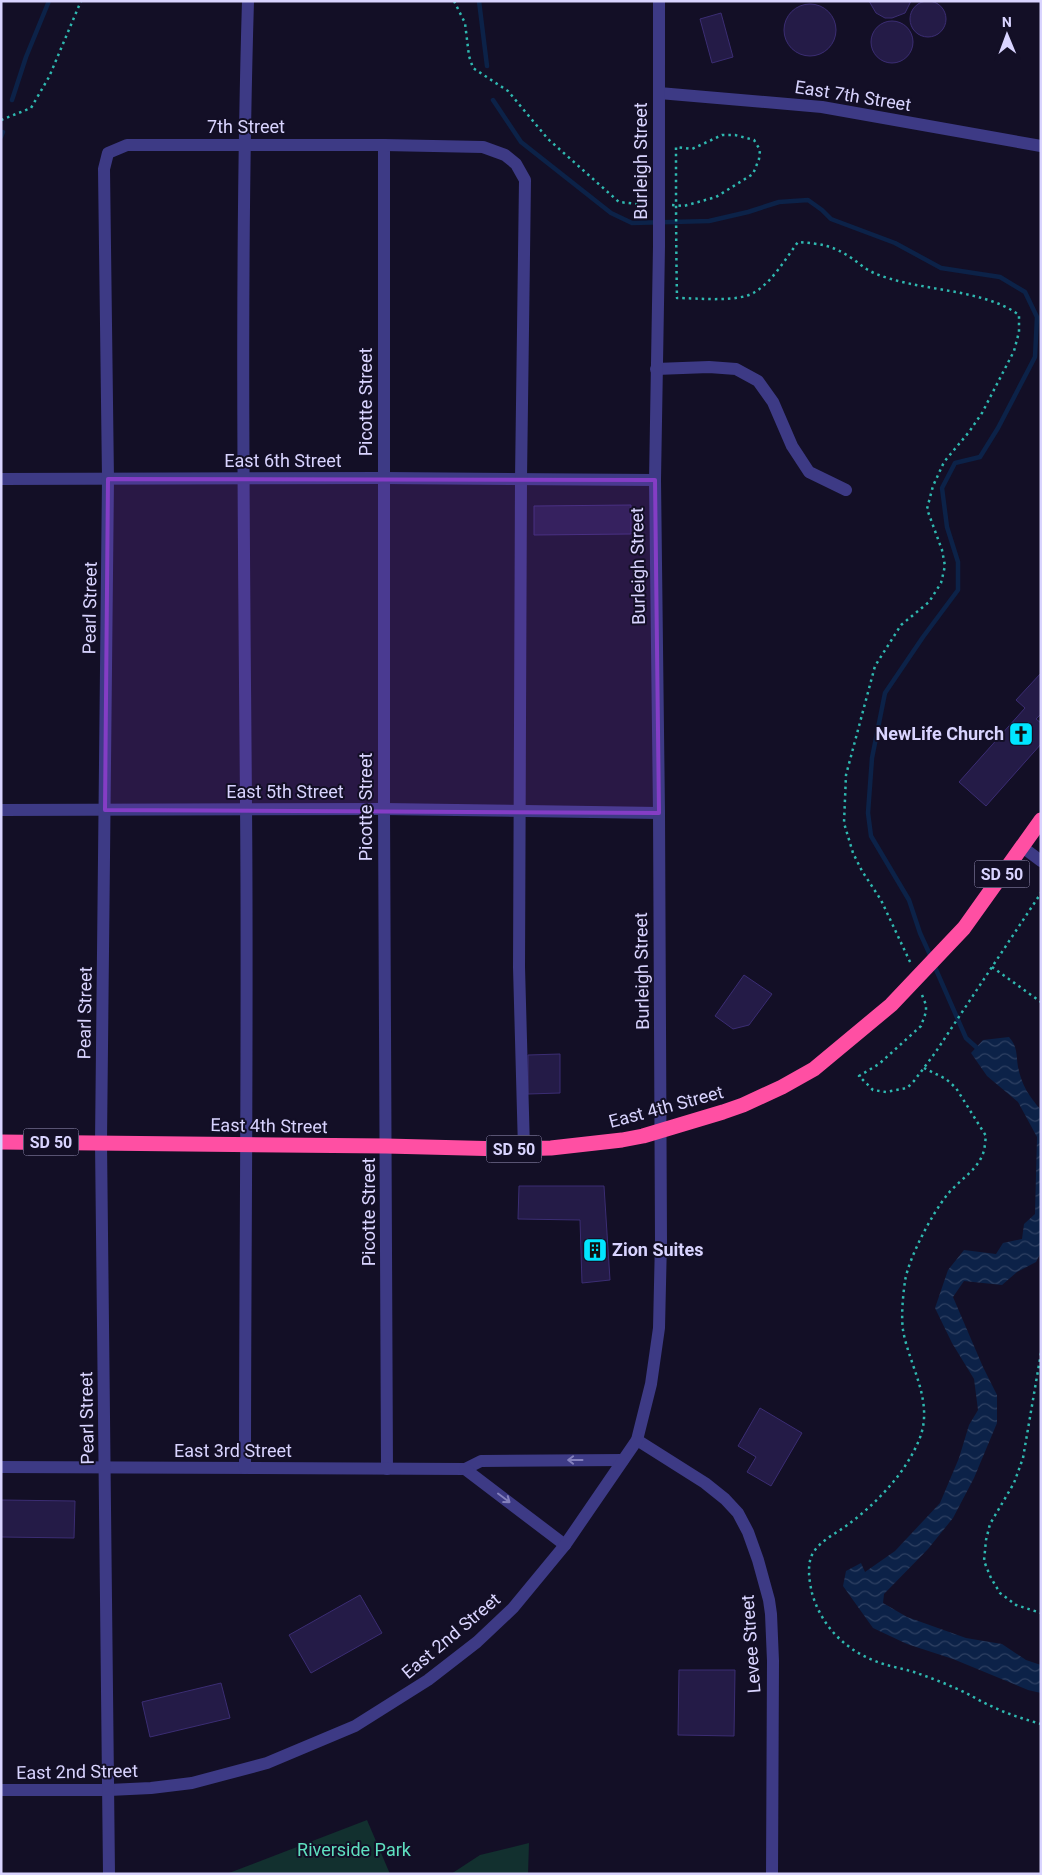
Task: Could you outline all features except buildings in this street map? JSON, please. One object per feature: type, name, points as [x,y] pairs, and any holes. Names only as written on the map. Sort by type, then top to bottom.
[{"type":"highway","name":"East 4th Street","points":[[1,1142],[524,1149],[598,1144],[662,1131],[742,1105],[782,1087],[814,1069],[891,1005],[964,928],[1041,820]]},
{"type":"street","points":[[245,1468],[246,810],[243,479],[244,145],[248,1]]},
{"type":"street","name":"Burleigh Street","points":[[659,1],[659,246],[655,480],[662,1131]]},
{"type":"street","name":"East 7th Street","points":[[659,93],[822,107],[1041,146]]},
{"type":"street","name":"7th Street","points":[[108,153],[127,145],[483,147],[505,155],[516,164],[524,180],[519,967],[524,1149]]},
{"type":"street","name":"Picotte Street","points":[[384,145],[384,809],[387,1469]]},
{"type":"street","name":"Pearl Street","points":[[108,153],[104,169],[108,479],[101,1142],[109,1790],[108,1874]]},
{"type":"street","points":[[656,369],[709,367],[736,370],[758,381],[772,402],[792,446],[809,472],[846,490]]},
{"type":"street","name":"East 6th Street","points":[[1,479],[384,478],[655,480]]},
{"type":"street","name":"East 5th Street","points":[[1,810],[384,809],[659,813]]},
{"type":"street","points":[[1021,846],[1041,861]]},
{"type":"street","name":"East 2nd Street","points":[[1,1790],[151,1788],[192,1783],[267,1763],[355,1726],[428,1680],[477,1642],[512,1608],[565,1545],[637,1440],[651,1384],[659,1328],[662,1131]]},
{"type":"street","name":"Levee Street","points":[[637,1440],[705,1483],[725,1498],[738,1513],[748,1532],[758,1560],[771,1614],[772,1874]]},
{"type":"street","name":"East 3rd Street","points":[[1,1467],[465,1469],[481,1461],[623,1460]]},
{"type":"street","points":[[465,1469],[565,1545]]},
{"type":"path","points":[[1,120],[31,108],[49,77],[81,1]]},
{"type":"path","points":[[454,1],[465,23],[469,56],[473,68],[508,91],[548,138],[620,202],[650,205]]},
{"type":"path","points":[[667,205],[684,206],[716,197],[753,174],[759,159],[760,150],[754,140],[735,135],[722,135],[692,149],[676,147],[676,185],[676,242],[677,298],[729,299],[754,293],[768,280],[798,242],[827,245],[852,258],[870,272],[888,278],[1008,306],[1019,315],[1019,332],[1014,351],[982,413],[944,462],[933,486],[927,509],[942,550],[945,566],[941,583],[929,602],[901,625],[875,666],[846,775],[844,823],[853,853],[881,900],[907,954],[913,971]]},
{"type":"path","points":[[920,988],[926,1005],[926,1012],[921,1026],[879,1064],[859,1076],[873,1090],[895,1092],[907,1088],[935,1053],[1041,894]]},
{"type":"path","points":[[992,967],[1041,1002]]},
{"type":"path","points":[[924,1068],[946,1079],[956,1088],[986,1136],[983,1155],[975,1167],[948,1194],[927,1228],[906,1280],[903,1328],[907,1348],[923,1397],[923,1424],[920,1438],[912,1455],[880,1496],[849,1524],[824,1541],[814,1551],[810,1564],[809,1582],[824,1622],[839,1640],[856,1652],[876,1662],[914,1672],[948,1685],[1021,1719],[1041,1724]]},
{"type":"path","points":[[1041,1353],[1023,1458],[1014,1483],[990,1524],[984,1561],[1000,1593],[1016,1605],[1041,1613]]},
{"type":"highlighted area","points":[[108,479],[655,480],[659,813],[105,810]]},
{"type":"green space","name":"Riverside Park","points":[[367,1820],[390,1874],[227,1874],[229,1873]]},
{"type":"green space","name":"Riverside Park","points":[[529,1843],[528,1874],[451,1874],[480,1855]]},
{"type":"water","points":[[1009,1037],[1015,1048],[1018,1067],[1024,1085],[1041,1110],[1041,1252],[1036,1262],[1017,1272],[1002,1285],[964,1281],[953,1297],[997,1395],[997,1423],[974,1478],[953,1518],[928,1549],[884,1594],[883,1603],[907,1617],[966,1638],[1002,1644],[1026,1660],[1041,1665],[1041,1693],[1028,1690],[953,1659],[907,1644],[873,1628],[843,1586],[846,1571],[861,1563],[865,1572],[895,1551],[940,1503],[959,1458],[969,1425],[978,1410],[974,1379],[952,1343],[935,1308],[948,1270],[964,1250],[996,1254],[1003,1243],[1022,1239],[1024,1224],[1035,1214],[1037,1137],[1018,1102],[987,1076],[971,1053],[983,1040]]},
{"type":"waterway","points":[[12,100],[26,57],[49,1]]},
{"type":"waterway","points":[[479,1],[487,66]]},
{"type":"waterway","points":[[493,100],[521,142],[611,213],[632,223],[709,221],[748,212],[779,202],[808,200],[831,219],[895,243],[941,268],[1000,277],[1025,292],[1037,317],[1035,357],[998,428],[980,457],[955,463],[942,488],[947,527],[958,562],[958,590],[885,693],[872,758],[868,813],[871,836],[909,900],[920,933],[931,957]]},
{"type":"waterway","points":[[1,137],[3,132]]},
{"type":"waterway","points":[[934,965],[966,1038],[976,1047]]},
{"type":"place","name":"NewLife Church","points":[[1021,734]]},
{"type":"place","name":"Zion Suites","points":[[595,1250]]}]
